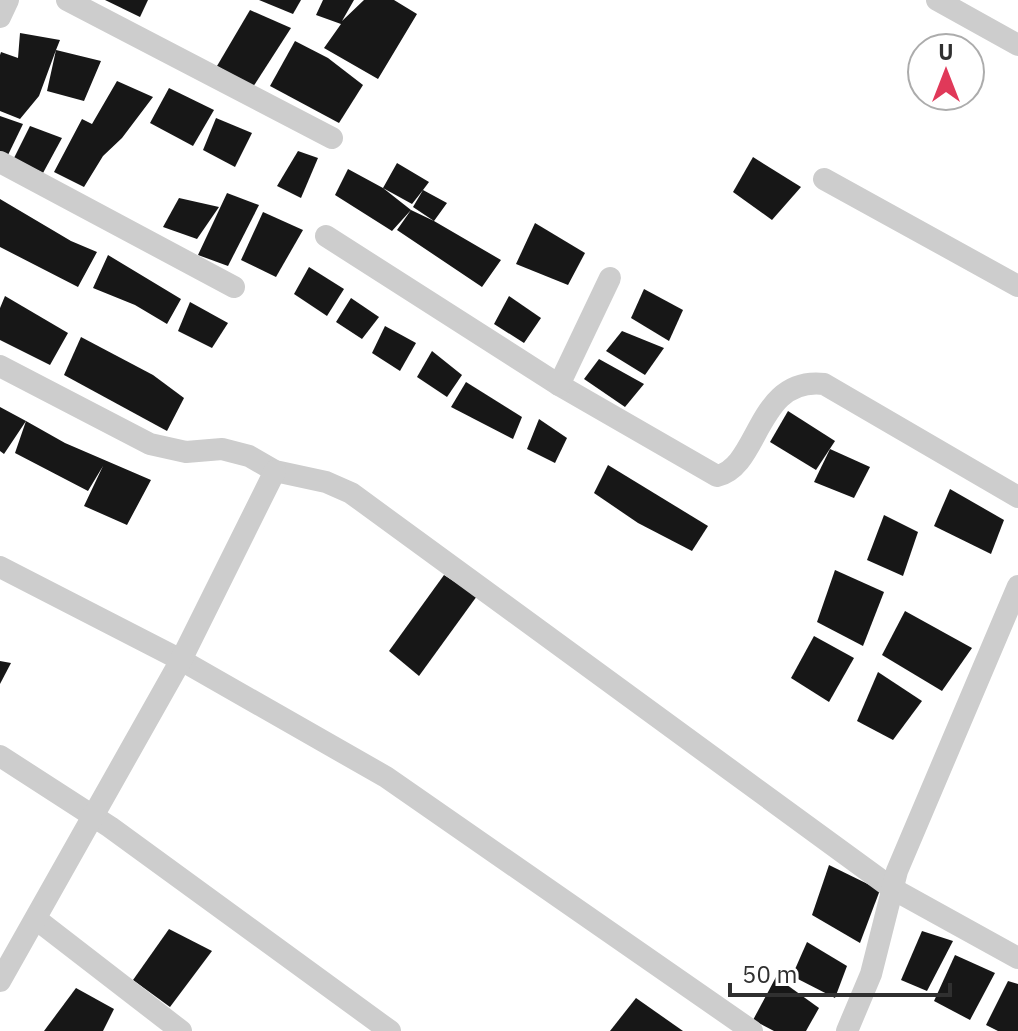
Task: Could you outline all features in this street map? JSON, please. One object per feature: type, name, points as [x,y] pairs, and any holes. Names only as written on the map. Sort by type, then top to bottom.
[{"type":"street","points":[[0,17],[8,0]]},
{"type":"street","points":[[67,0],[332,138]]},
{"type":"street","points":[[937,0],[1018,45]]},
{"type":"street","points":[[0,162],[234,287]]},
{"type":"street","points":[[824,179],[1018,286]]},
{"type":"street","points":[[326,236],[559,385],[717,476],[732,468],[762,421],[791,386],[808,382],[824,384],[1018,497]]},
{"type":"street","points":[[559,385],[610,278]]},
{"type":"street","points":[[0,366],[150,444],[186,452],[222,449],[249,456],[275,471],[326,482],[351,493],[893,889],[1018,958]]},
{"type":"street","points":[[0,981],[95,818],[181,660],[275,471]]},
{"type":"street","points":[[0,567],[181,660],[386,777],[752,1031]]},
{"type":"street","points":[[847,1031],[871,974],[893,889],[920,813],[1018,586]]},
{"type":"street","points":[[0,756],[95,818],[390,1031]]},
{"type":"street","points":[[36,919],[181,1031]]},
{"type":"building","points":[[105,0],[148,0],[140,17]]},
{"type":"building","points":[[259,0],[301,0],[293,14]]},
{"type":"building","points":[[323,0],[354,0],[342,21],[364,0],[394,0],[417,14],[378,79],[324,48],[341,24],[316,15]]},
{"type":"building","points":[[250,10],[291,28],[253,87],[217,66]]},
{"type":"building","points":[[20,33],[60,40],[39,96],[20,119],[0,111],[0,55],[1,52],[18,58]]},
{"type":"building","points":[[295,41],[328,58],[363,85],[339,123],[270,86]]},
{"type":"building","points":[[56,50],[101,61],[84,101],[47,91]]},
{"type":"building","points":[[117,81],[153,97],[122,138],[103,156],[84,187],[54,172],[82,119],[92,124]]},
{"type":"building","points":[[169,88],[214,110],[193,146],[150,123]]},
{"type":"building","points":[[0,116],[23,124],[8,155],[0,151]]},
{"type":"building","points":[[216,118],[252,133],[235,167],[203,150]]},
{"type":"building","points":[[30,126],[62,138],[43,173],[14,158]]},
{"type":"building","points":[[298,151],[318,158],[301,198],[277,186]]},
{"type":"building","points":[[753,157],[801,187],[772,220],[733,192]]},
{"type":"building","points":[[397,163],[429,182],[412,204],[383,188]]},
{"type":"building","points":[[348,169],[383,188],[411,210],[392,231],[335,195]]},
{"type":"building","points":[[423,190],[447,203],[434,221],[413,207]]},
{"type":"building","points":[[227,193],[259,205],[228,266],[198,255]]},
{"type":"building","points":[[179,198],[219,207],[197,239],[163,227]]},
{"type":"building","points":[[0,199],[71,241],[97,252],[78,287],[0,247]]},
{"type":"building","points":[[411,210],[501,260],[482,287],[397,230]]},
{"type":"building","points":[[263,212],[303,230],[276,277],[241,260]]},
{"type":"building","points":[[535,223],[585,253],[568,285],[516,264]]},
{"type":"building","points":[[108,255],[181,299],[167,324],[135,305],[93,288]]},
{"type":"building","points":[[309,267],[344,289],[327,316],[294,294]]},
{"type":"building","points":[[644,289],[683,310],[669,341],[631,318]]},
{"type":"building","points":[[5,296],[68,333],[50,365],[0,340],[0,308]]},
{"type":"building","points":[[509,296],[541,318],[524,343],[494,324]]},
{"type":"building","points":[[351,298],[379,317],[362,339],[336,322]]},
{"type":"building","points":[[190,302],[228,323],[212,348],[178,331]]},
{"type":"building","points":[[385,326],[416,343],[400,371],[372,353]]},
{"type":"building","points":[[622,331],[664,348],[645,375],[606,351]]},
{"type":"building","points":[[81,337],[153,375],[184,398],[167,431],[64,375]]},
{"type":"building","points":[[432,351],[462,375],[447,397],[417,377]]},
{"type":"building","points":[[599,359],[644,384],[625,407],[584,379]]},
{"type":"building","points":[[466,382],[522,417],[513,439],[451,407]]},
{"type":"building","points":[[0,407],[26,421],[4,454],[0,451]]},
{"type":"building","points":[[788,411],[835,441],[816,470],[770,442]]},
{"type":"building","points":[[539,419],[567,438],[555,463],[527,449]]},
{"type":"building","points":[[26,421],[65,443],[151,480],[127,525],[84,506],[103,466],[88,491],[15,453]]},
{"type":"building","points":[[830,449],[870,467],[854,498],[814,482]]},
{"type":"building","points":[[608,465],[708,526],[692,551],[638,523],[594,493]]},
{"type":"building","points":[[950,489],[1004,520],[991,554],[934,526]]},
{"type":"building","points":[[884,515],[918,532],[903,576],[867,560]]},
{"type":"building","points":[[835,570],[884,592],[863,646],[817,622]]},
{"type":"building","points":[[444,575],[477,596],[419,676],[389,651]]},
{"type":"building","points":[[905,611],[972,648],[942,691],[882,655]]},
{"type":"building","points":[[814,636],[854,658],[829,702],[791,678]]},
{"type":"building","points":[[0,661],[11,663],[0,684]]},
{"type":"building","points":[[878,672],[922,701],[893,740],[857,721]]},
{"type":"building","points":[[829,865],[880,890],[860,943],[812,915]]},
{"type":"building","points":[[169,929],[212,951],[170,1007],[133,980]]},
{"type":"building","points":[[922,931],[953,941],[927,991],[901,980]]},
{"type":"building","points":[[807,942],[847,966],[835,998],[792,976]]},
{"type":"building","points":[[955,955],[995,973],[970,1020],[934,1001]]},
{"type":"building","points":[[776,977],[819,1008],[806,1031],[774,1031],[753,1020]]},
{"type":"building","points":[[1008,981],[1018,984],[1018,1031],[998,1031],[986,1025]]},
{"type":"building","points":[[76,988],[114,1009],[103,1031],[44,1031]]},
{"type":"building","points":[[636,998],[683,1031],[610,1031]]}]
